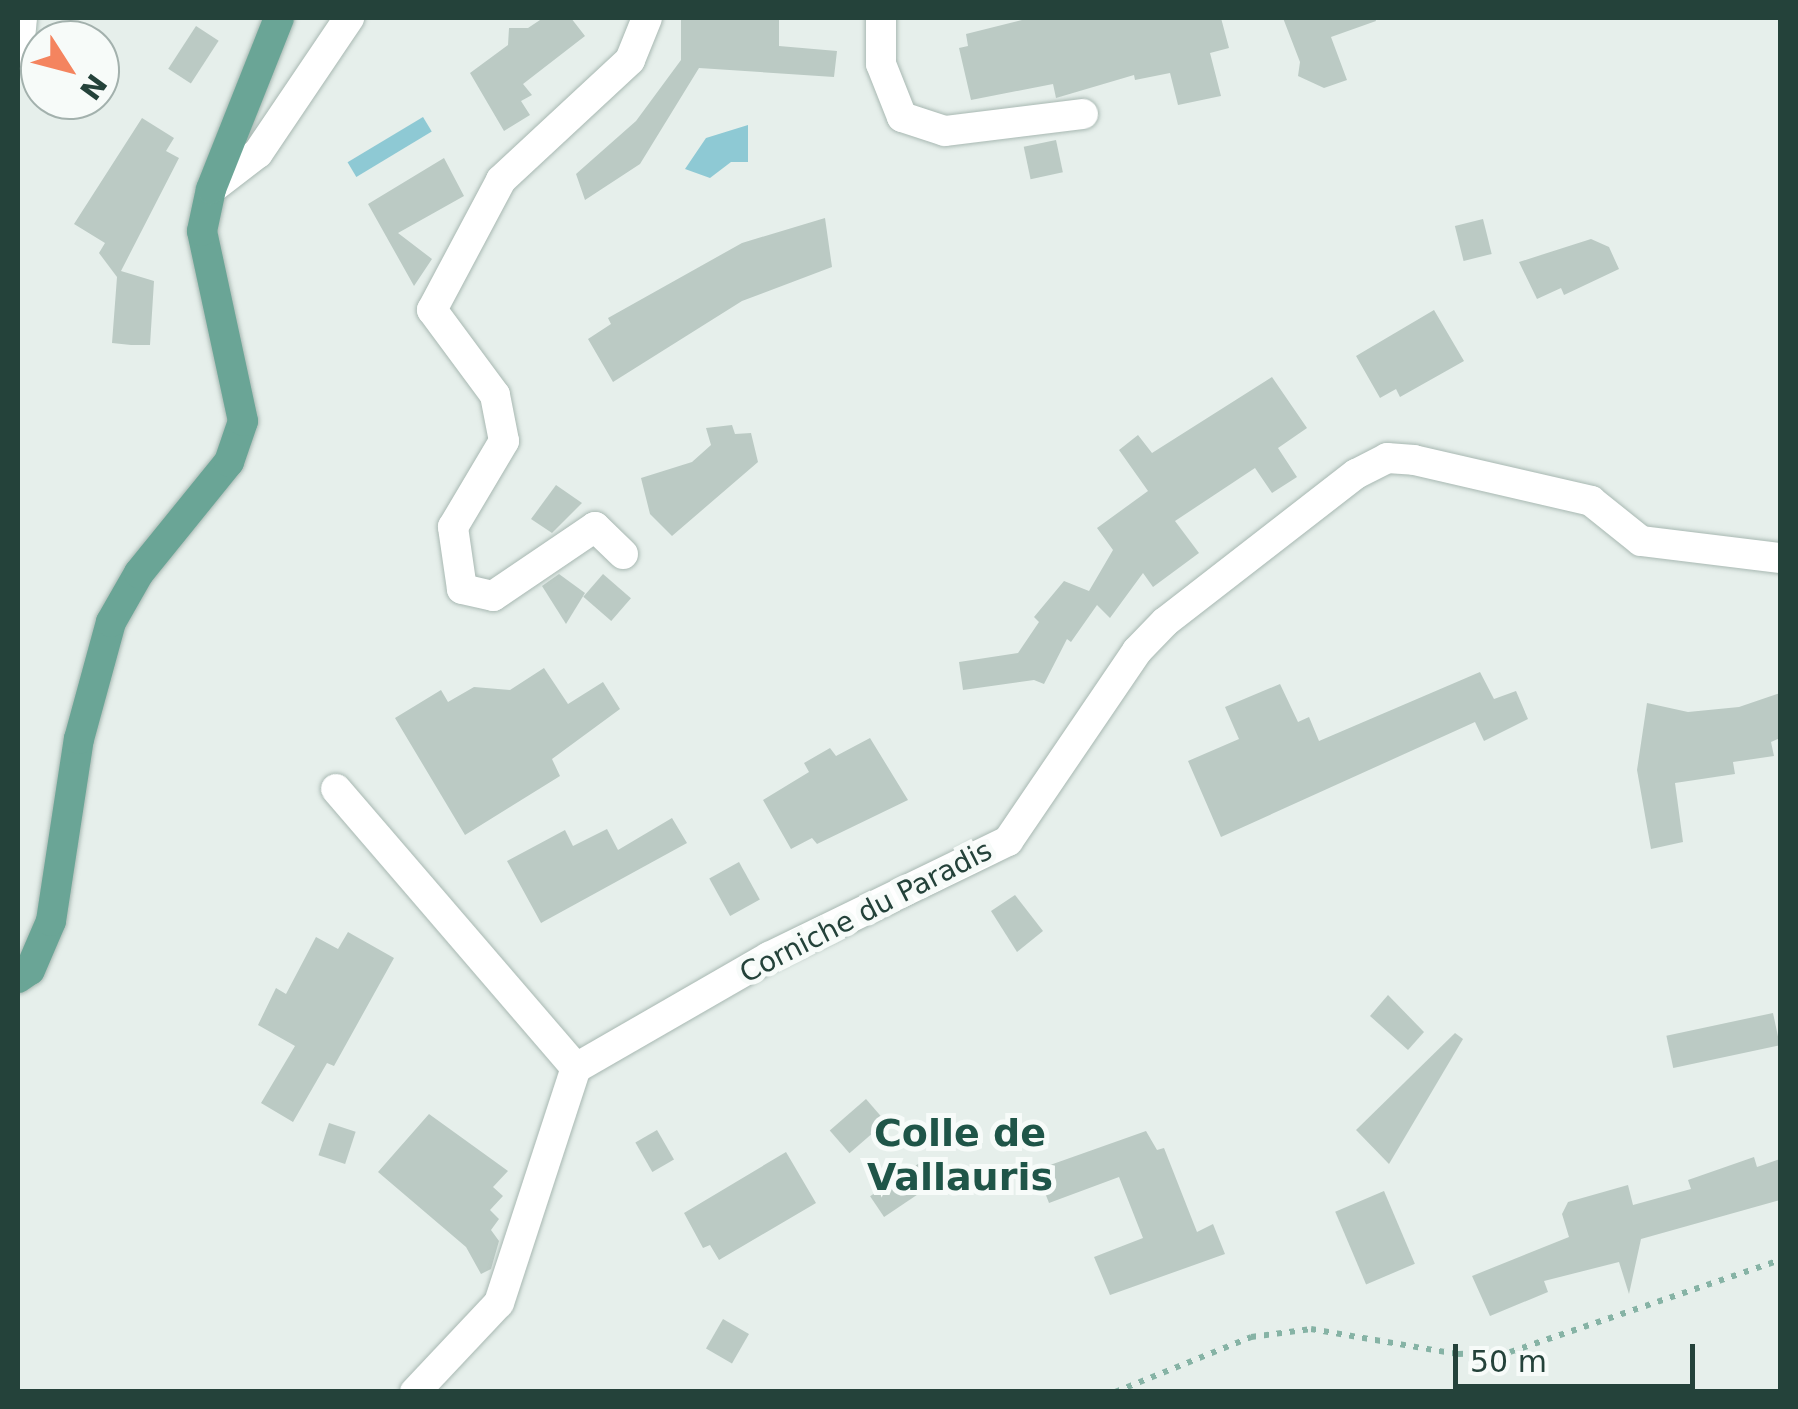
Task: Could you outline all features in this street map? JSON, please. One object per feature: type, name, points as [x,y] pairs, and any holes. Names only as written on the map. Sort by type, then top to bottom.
[{"type":"main road","points":[[18,978],[30,970],[51,921],[78,739],[111,622],[139,573],[222,473],[243,421],[238,376],[206,264],[202,231],[210,188],[279,18]]},
{"type":"street","points":[[18,58],[22,18]]},
{"type":"street","points":[[210,188],[258,152],[349,18]]},
{"type":"street","points":[[623,554],[595,528],[493,596],[462,589],[453,527],[504,441],[495,394],[432,310],[501,180],[630,60],[647,18]]},
{"type":"street","points":[[881,18],[880,64],[902,117],[945,131],[1083,114]]},
{"type":"street","name":"Corniche du Paradis","points":[[576,1068],[769,958],[1008,840],[1136,651],[1164,622],[1356,474],[1386,458],[1558,490],[1591,501],[1641,541],[1780,558]]},
{"type":"street","points":[[336,789],[576,1068],[499,1303],[414,1392]]},
{"type":"path","points":[[1115,1392],[1251,1337],[1311,1329],[1458,1354],[1510,1352],[1780,1260]]},
{"type":"water","points":[[423,117],[432,132],[356,177],[348,162]]},
{"type":"water","points":[[748,125],[748,162],[731,162],[710,178],[685,169],[706,138]]},
{"type":"building","points":[[543,18],[571,18],[585,36],[523,84],[532,95],[521,101],[530,115],[504,131],[470,73],[508,45],[509,28],[528,28]]},
{"type":"building","points":[[681,18],[779,18],[779,46],[837,51],[834,77],[699,68],[640,164],[585,200],[576,174],[636,121],[681,60]]},
{"type":"building","points":[[1030,18],[1221,18],[1229,48],[1210,53],[1221,96],[1178,105],[1170,73],[1135,80],[1134,75],[1056,98],[1053,84],[971,100],[959,48],[968,46],[966,34]]},
{"type":"building","points":[[1283,18],[1376,21],[1331,37],[1347,80],[1324,88],[1298,76],[1300,62]]},
{"type":"building","points":[[196,26],[219,41],[191,83],[168,69]]},
{"type":"building","points":[[142,118],[174,138],[166,151],[179,158],[121,271],[154,281],[150,345],[131,345],[112,343],[117,277],[99,253],[105,243],[74,224]]},
{"type":"building","points":[[1056,140],[1063,172],[1031,179],[1024,147]]},
{"type":"building","points":[[444,158],[464,196],[398,233],[432,259],[414,286],[368,204]]},
{"type":"building","points":[[825,218],[832,267],[742,301],[613,382],[588,339],[611,324],[608,318],[742,243]]},
{"type":"building","points":[[1483,219],[1492,254],[1464,261],[1455,226]]},
{"type":"building","points":[[1591,239],[1609,247],[1619,269],[1564,295],[1561,288],[1537,299],[1519,262]]},
{"type":"building","points":[[1434,310],[1464,361],[1400,397],[1396,389],[1380,398],[1356,356]]},
{"type":"building","points":[[1272,377],[1307,428],[1278,448],[1297,477],[1272,493],[1255,468],[1175,521],[1199,553],[1153,587],[1143,573],[1110,618],[1097,605],[1071,642],[1067,639],[1044,684],[1034,680],[963,690],[959,662],[1018,653],[1039,622],[1034,617],[1064,581],[1089,591],[1113,550],[1097,528],[1148,491],[1119,450],[1138,435],[1152,453]]},
{"type":"building","points":[[732,425],[735,434],[751,433],[758,462],[672,536],[650,514],[641,478],[692,462],[711,445],[706,428]]},
{"type":"building","points":[[556,485],[582,503],[552,533],[531,519]]},
{"type":"building","points":[[559,574],[585,593],[566,624],[542,586]]},
{"type":"building","points":[[603,574],[631,598],[611,621],[583,597]]},
{"type":"building","points":[[544,668],[568,704],[603,682],[620,709],[552,759],[560,776],[465,835],[395,718],[441,690],[448,702],[474,687],[510,690]]},
{"type":"building","points":[[1480,672],[1494,699],[1516,691],[1528,719],[1484,741],[1475,722],[1221,837],[1188,761],[1239,739],[1225,707],[1280,684],[1298,722],[1309,717],[1319,741]]},
{"type":"building","points":[[1780,693],[1780,738],[1771,742],[1774,756],[1733,762],[1735,774],[1675,783],[1683,842],[1651,849],[1637,770],[1647,703],[1688,712],[1739,707]]},
{"type":"building","points":[[870,738],[908,800],[817,844],[812,838],[791,849],[763,800],[809,772],[804,763],[830,748],[836,756]]},
{"type":"building","points":[[672,818],[687,843],[541,923],[507,861],[565,830],[573,846],[607,829],[618,850]]},
{"type":"building","points":[[739,862],[760,900],[730,916],[709,878]]},
{"type":"building","points":[[1015,895],[1043,931],[1017,952],[991,911]]},
{"type":"building","points":[[348,932],[394,958],[334,1066],[327,1063],[293,1122],[261,1103],[295,1046],[258,1025],[276,988],[286,994],[316,937],[338,949]]},
{"type":"building","points":[[1388,995],[1424,1032],[1408,1050],[1370,1016]]},
{"type":"building","points":[[1773,1013],[1780,1045],[1673,1068],[1666,1036]]},
{"type":"building","points":[[1455,1033],[1463,1039],[1389,1164],[1356,1130]]},
{"type":"building","points":[[866,1099],[886,1122],[849,1153],[830,1130]]},
{"type":"building","points":[[429,1114],[508,1171],[493,1187],[503,1196],[490,1210],[499,1219],[491,1230],[499,1241],[491,1269],[481,1274],[466,1247],[378,1172]]},
{"type":"building","points":[[329,1123],[356,1132],[345,1164],[318,1155]]},
{"type":"building","points":[[657,1130],[674,1159],[652,1172],[635,1142]]},
{"type":"building","points":[[1146,1131],[1157,1150],[1164,1148],[1197,1232],[1213,1224],[1225,1254],[1110,1295],[1094,1257],[1143,1238],[1119,1177],[1049,1203],[1036,1170]]},
{"type":"building","points":[[786,1152],[816,1203],[719,1260],[710,1245],[703,1248],[684,1213]]},
{"type":"building","points":[[1754,1157],[1757,1167],[1780,1159],[1780,1200],[1641,1239],[1629,1294],[1619,1262],[1544,1281],[1548,1292],[1490,1316],[1472,1276],[1569,1237],[1562,1214],[1568,1202],[1628,1185],[1633,1205],[1691,1189],[1688,1180]]},
{"type":"building","points":[[924,1160],[938,1181],[884,1217],[870,1196]]},
{"type":"building","points":[[1384,1191],[1415,1264],[1366,1284],[1335,1212]]},
{"type":"building","points":[[723,1319],[749,1334],[732,1363],[706,1348]]},
{"type":"district","name":"Colle de Vallauris","points":[[960,1156]]}]
